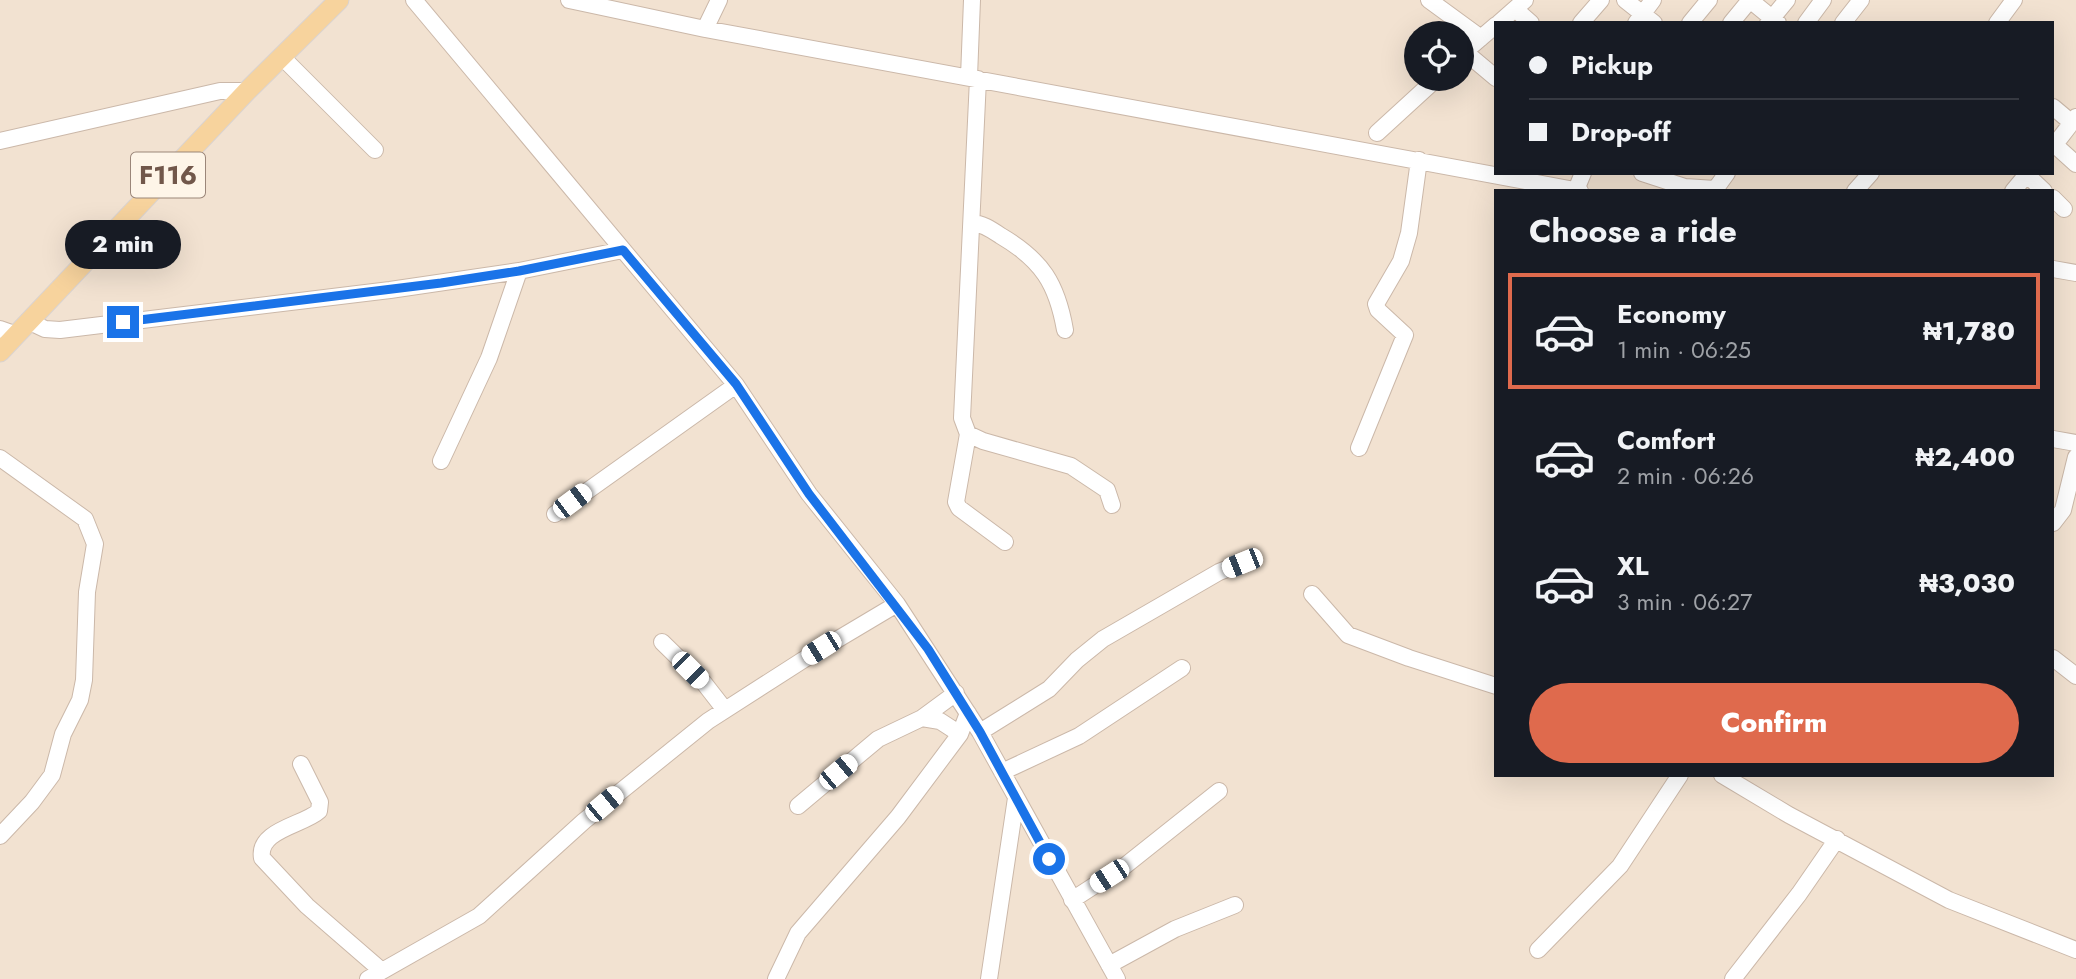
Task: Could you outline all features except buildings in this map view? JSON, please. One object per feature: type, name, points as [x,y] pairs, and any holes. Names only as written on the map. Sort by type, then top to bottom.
[{"type":"main road","name":"F116","points":[[0,352],[15,328],[339,0]]},
{"type":"street","points":[[414,0],[736,384],[809,494],[897,604],[980,732],[1113,972],[1175,929],[1235,905]]},
{"type":"street","points":[[569,0],[705,29],[1419,160],[1494,171]]},
{"type":"street","points":[[705,29],[719,0]]},
{"type":"street","points":[[972,0],[972,223],[962,418],[968,434],[956,502],[960,508],[1005,542]]},
{"type":"street","points":[[1429,0],[1481,38]]},
{"type":"street","points":[[1583,21],[1601,0]]},
{"type":"street","points":[[1625,0],[1644,20],[1653,0]]},
{"type":"street","points":[[1692,21],[1709,0]]},
{"type":"street","points":[[1733,21],[1750,0],[1773,21],[1787,0]]},
{"type":"street","points":[[1807,21],[1823,0]]},
{"type":"street","points":[[1845,21],[1861,0]]},
{"type":"street","points":[[1998,21],[2014,0]]},
{"type":"street","points":[[1501,21],[1520,5],[1530,21]]},
{"type":"street","points":[[1474,44],[1494,27]]},
{"type":"street","points":[[281,56],[375,150]]},
{"type":"street","points":[[1474,62],[1494,77]]},
{"type":"street","points":[[0,141],[220,91],[247,91]]},
{"type":"street","points":[[1377,133],[1423,91]]},
{"type":"street","points":[[2054,108],[2074,120],[2054,146],[2076,164]]},
{"type":"street","points":[[1359,448],[1405,335],[1378,310],[1376,304],[1401,261],[1409,233],[1419,160]]},
{"type":"street","points":[[1656,175],[1689,180],[1712,189]]},
{"type":"street","points":[[1715,189],[1725,175]]},
{"type":"street","points":[[1857,189],[1869,175]]},
{"type":"street","points":[[2015,189],[2027,175]]},
{"type":"street","points":[[2029,175],[2042,189]]},
{"type":"street","points":[[1538,177],[1575,189]]},
{"type":"street","points":[[972,223],[983,225],[1035,259],[1060,300],[1065,330]]},
{"type":"street","points":[[15,328],[60,330],[519,271],[623,250]]},
{"type":"street","points":[[2054,269],[2076,273]]},
{"type":"street","points":[[441,461],[489,358],[519,271]]},
{"type":"street","points":[[555,514],[736,384]]},
{"type":"street","points":[[968,434],[1071,467],[1107,490],[1112,505]]},
{"type":"street","points":[[2054,439],[2076,443]]},
{"type":"street","points":[[2054,522],[2063,510],[2076,457]]},
{"type":"street","points":[[0,458],[85,519],[95,544],[87,592],[84,680],[80,701],[63,734],[51,775],[32,802],[0,836]]},
{"type":"street","points":[[980,732],[1049,689],[1077,660],[1103,639],[1219,572],[1242,563]]},
{"type":"street","points":[[1312,594],[1348,635],[1494,684]]},
{"type":"street","points":[[302,764],[320,802],[319,811],[271,837],[262,847],[262,858],[375,975],[479,916],[664,754],[725,710],[821,648],[897,604]]},
{"type":"street","points":[[662,642],[704,683],[725,710]]},
{"type":"street","points":[[2054,659],[2076,676]]},
{"type":"street","points":[[1002,772],[1079,736],[1182,668]]},
{"type":"street","points":[[797,806],[878,739],[922,718],[956,693]]},
{"type":"street","points":[[776,979],[798,933],[898,817],[960,734],[968,713]]},
{"type":"street","points":[[922,718],[940,721],[960,734]]},
{"type":"street","points":[[1538,950],[1620,866],[1680,777]]},
{"type":"street","points":[[1725,777],[1789,816],[1837,838],[1950,900],[2076,950]]},
{"type":"street","points":[[1072,900],[1126,865],[1219,791]]},
{"type":"street","points":[[989,979],[1016,798]]},
{"type":"street","points":[[1733,979],[1800,894],[1837,838]]},
{"type":"shaded area","points":[[0,0],[2076,0],[2076,979],[0,979]]},
{"type":"route","points":[[123,322],[441,283],[519,271],[623,250],[736,384],[809,494],[897,604],[980,732],[1049,859]]}]
